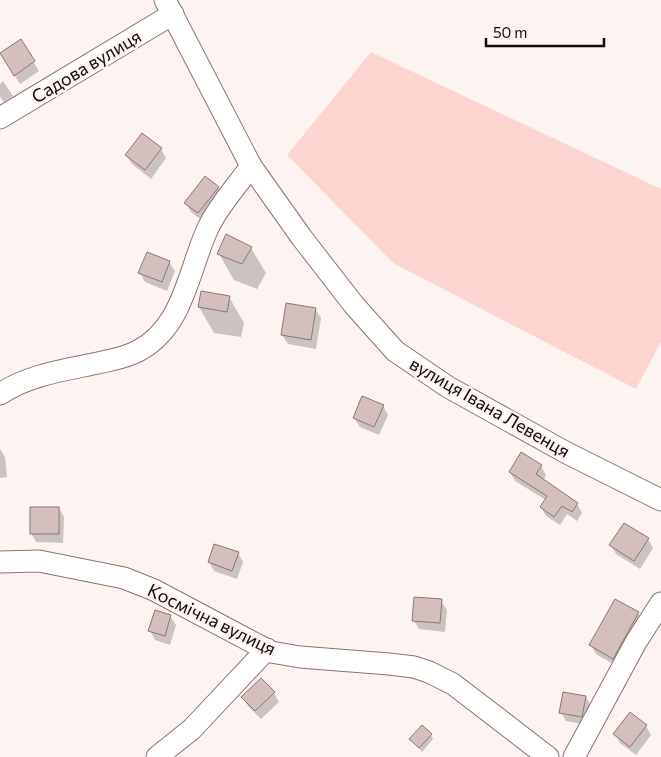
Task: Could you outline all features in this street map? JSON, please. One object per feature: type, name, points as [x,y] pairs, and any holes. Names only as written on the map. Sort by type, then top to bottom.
[{"type":"street","name":"Садова вулиця","points":[[0,118],[169,7]]},
{"type":"street","name":"вулиця Івана Левенця","points":[[169,7],[251,166],[302,238],[354,305],[395,351],[448,386],[565,452],[661,500]]},
{"type":"street","points":[[0,394],[35,378],[123,357],[150,344],[177,312],[208,228],[251,166]]},
{"type":"street","name":"Космічна вулиця","points":[[0,562],[39,561],[124,578],[154,590],[271,652],[300,657],[414,667],[430,672],[453,684],[548,757]]},
{"type":"street","points":[[574,757],[636,642],[661,603]]},
{"type":"street","points":[[157,757],[192,729],[266,649]]},
{"type":"shaded area","points":[[371,52],[661,189],[661,342],[636,389],[393,263],[287,155]]},
{"type":"building","points":[[21,39],[35,61],[14,76],[0,53]]},
{"type":"building","points":[[142,133],[162,148],[145,170],[125,155]]},
{"type":"building","points":[[205,176],[219,187],[198,213],[184,203]]},
{"type":"building","points":[[226,234],[252,247],[242,264],[217,254]]},
{"type":"building","points":[[147,252],[170,261],[162,282],[138,273]]},
{"type":"building","points":[[201,291],[230,296],[227,312],[198,307]]},
{"type":"building","points":[[286,303],[316,308],[311,340],[281,335]]},
{"type":"building","points":[[362,396],[384,405],[374,427],[353,418]]},
{"type":"building","points":[[521,452],[542,465],[536,474],[578,503],[572,512],[562,506],[554,517],[540,507],[547,496],[509,472]]},
{"type":"building","points":[[30,507],[59,507],[59,534],[30,534]]},
{"type":"building","points":[[624,523],[649,538],[634,561],[609,545]]},
{"type":"building","points":[[214,544],[239,552],[232,571],[208,562]]},
{"type":"building","points":[[414,597],[442,599],[440,623],[412,621]]},
{"type":"building","points":[[615,599],[639,612],[613,659],[589,645]]},
{"type":"building","points":[[155,610],[171,615],[165,636],[148,631]]},
{"type":"building","points":[[261,678],[275,692],[255,711],[241,697]]},
{"type":"building","points":[[563,692],[586,696],[582,717],[559,713]]},
{"type":"building","points":[[630,712],[647,725],[630,747],[613,734]]},
{"type":"building","points":[[422,725],[432,734],[419,748],[409,739]]}]
